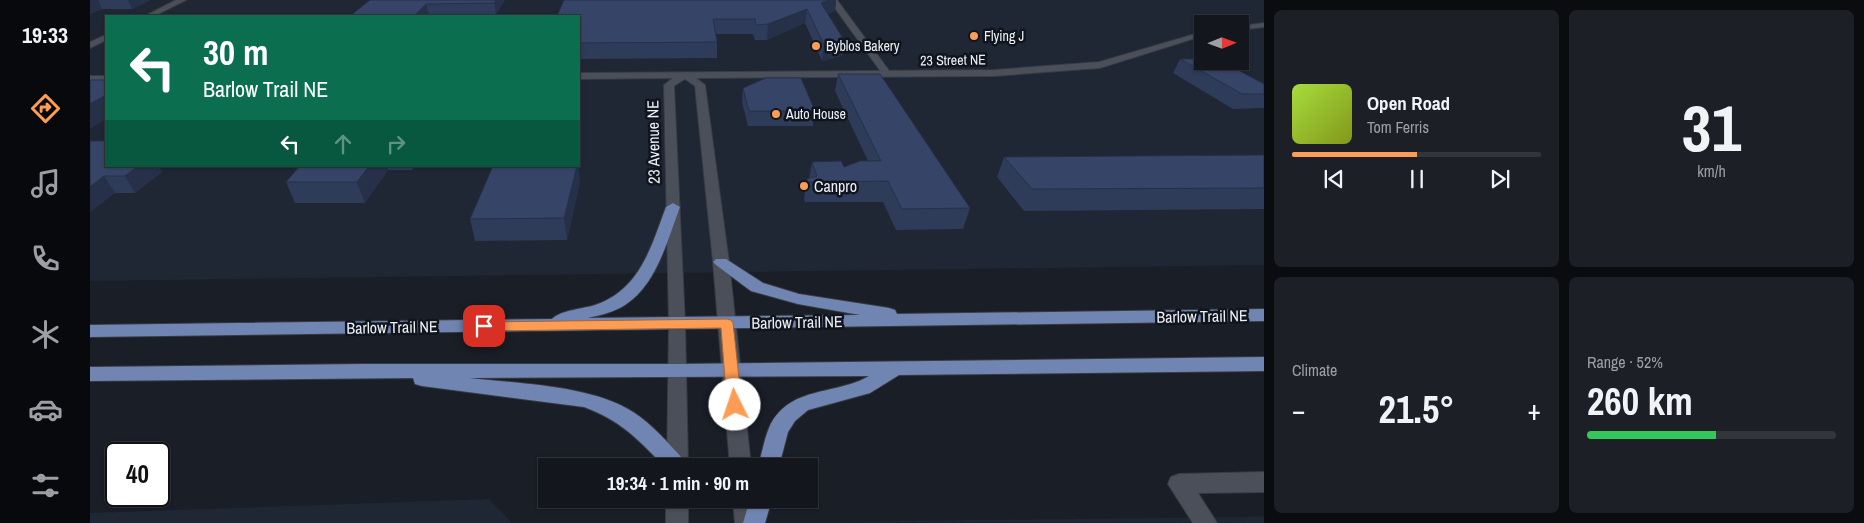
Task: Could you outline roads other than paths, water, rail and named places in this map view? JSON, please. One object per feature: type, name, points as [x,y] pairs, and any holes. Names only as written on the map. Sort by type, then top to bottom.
[{"type":"main road","points":[[543,326],[617,302],[631,293],[648,271],[673,208]]},
{"type":"main road","points":[[721,262],[757,287],[798,299],[930,320]]},
{"type":"main road","name":"Barlow Trail NE","points":[[90,331],[1264,315]]},
{"type":"main road","points":[[90,374],[363,371],[677,371],[1264,364]]},
{"type":"main road","points":[[771,458],[778,430],[788,415],[802,404],[863,388],[895,369]]},
{"type":"main road","points":[[363,371],[584,400],[611,409],[628,419],[669,458]]},
{"type":"main road","points":[[754,523],[758,508]]},
{"type":"street","points":[[151,15],[182,0]]},
{"type":"street","points":[[833,0],[887,74]]},
{"type":"street","points":[[1249,28],[1264,25]]},
{"type":"street","points":[[1249,29],[1264,30]]},
{"type":"street","name":"23 Street NE","points":[[580,76],[994,73],[1100,65],[1194,36]]},
{"type":"street","points":[[90,45],[105,38]]},
{"type":"street","points":[[685,75],[700,85],[721,262],[740,458]]},
{"type":"street","name":"23 Avenue NE","points":[[677,458],[677,324],[669,85],[685,75]]},
{"type":"street","points":[[90,79],[105,79]]},
{"type":"street","points":[[1206,523],[1179,484],[1264,482]]},
{"type":"street","points":[[677,508],[678,523]]},
{"type":"street","points":[[745,508],[746,523]]},
{"type":"place","name":"Flying J","points":[[974,36]]},
{"type":"place","name":"Byblos Bakery","points":[[816,46]]},
{"type":"place","name":"Auto House","points":[[776,114]]},
{"type":"place","name":"Canpro","points":[[804,186]]}]
